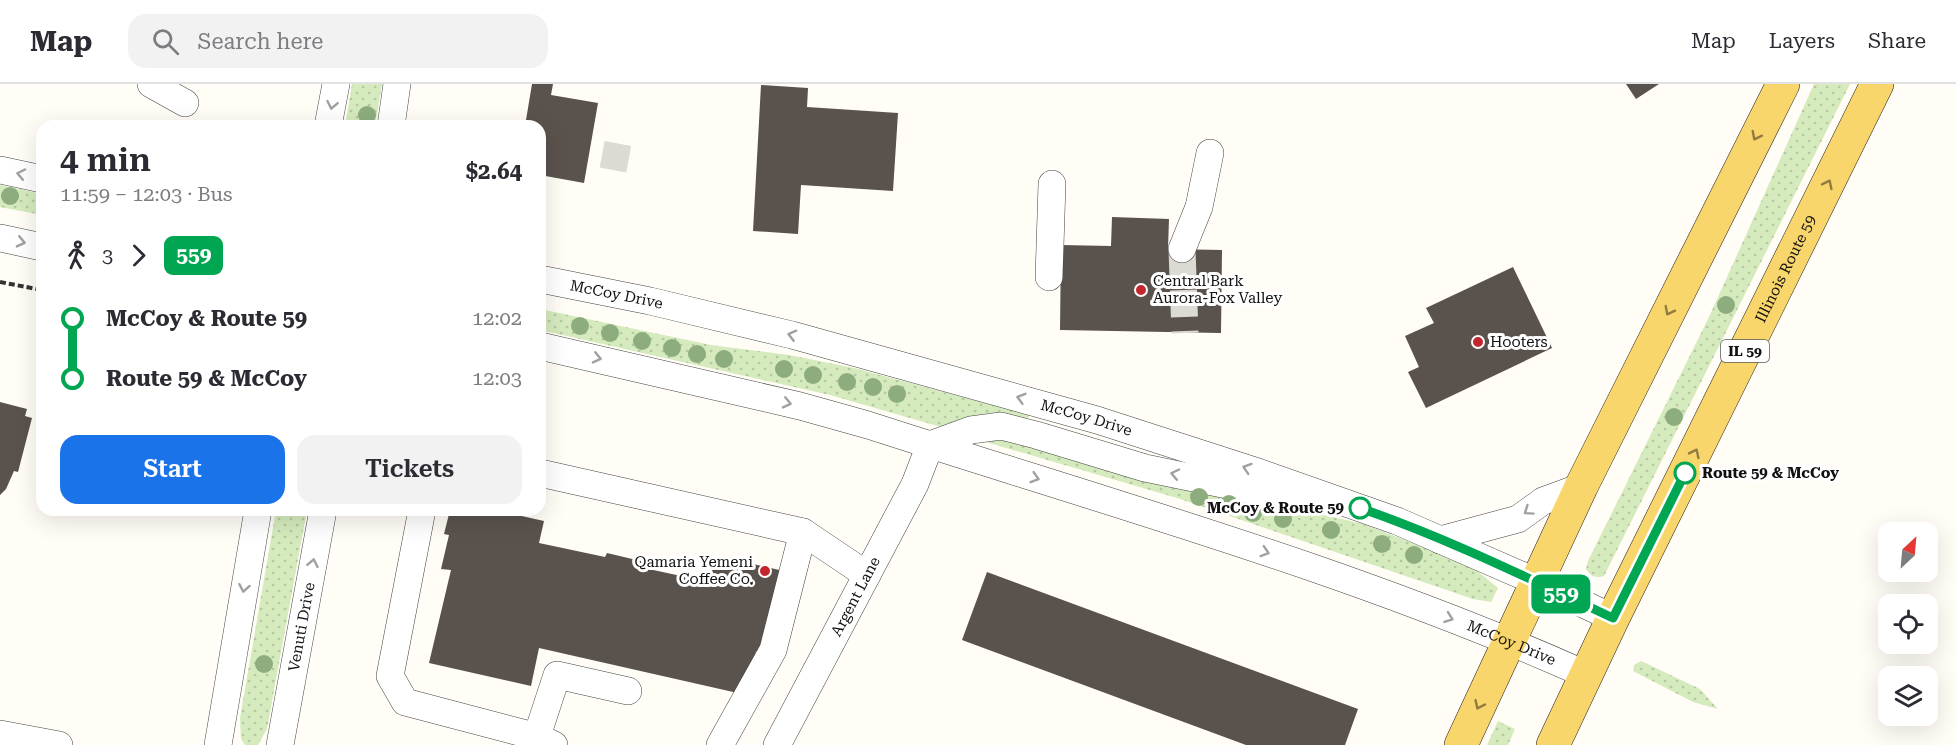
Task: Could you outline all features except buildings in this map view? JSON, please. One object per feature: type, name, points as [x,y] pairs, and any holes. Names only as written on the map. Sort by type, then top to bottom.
[{"type":"main road","points":[[1461,745],[1581,487],[1783,84]]},
{"type":"main road","name":"Illinois Route 59","points":[[1553,745],[1613,618],[1877,84]]},
{"type":"street","points":[[151,84],[185,103]]},
{"type":"street","points":[[329,120],[336,84]]},
{"type":"street","points":[[392,120],[397,84]]},
{"type":"street","points":[[1182,249],[1199,207],[1210,153]]},
{"type":"street","points":[[0,170],[36,178]]},
{"type":"street","points":[[1049,277],[1052,184]]},
{"type":"street","points":[[0,238],[36,246]]},
{"type":"street","name":"McCoy Drive","points":[[546,280],[650,301],[792,335],[1097,420],[1255,471],[1396,521],[1537,582],[1613,618]]},
{"type":"street","name":"McCoy Drive","points":[[546,347],[800,406],[868,425],[1335,575],[1510,641],[1587,675]]},
{"type":"street","points":[[930,445],[971,430],[1001,426],[1145,468],[1396,521]]},
{"type":"street","name":"Argent Lane","points":[[777,745],[915,484],[930,445]]},
{"type":"street","points":[[546,474],[803,532],[867,575]]},
{"type":"street","points":[[1440,540],[1518,519],[1543,501],[1581,487]]},
{"type":"street","points":[[218,745],[257,516]]},
{"type":"street","name":"Venuti Drive","points":[[280,745],[322,516]]},
{"type":"street","points":[[421,516],[390,676],[405,702],[542,742],[557,675],[628,692]]},
{"type":"street","points":[[720,745],[773,651],[803,532]]},
{"type":"street","points":[[0,734],[58,745]]},
{"type":"path","points":[[0,282],[36,289]]},
{"type":"green space","points":[[352,84],[382,84],[376,120],[346,120]]},
{"type":"green space","points":[[1814,84],[1850,84],[1604,576],[1594,576],[1586,569],[1588,561],[1709,317]]},
{"type":"green space","points":[[0,185],[36,193],[36,214],[0,207]]},
{"type":"green space","points":[[546,310],[711,345],[789,355],[854,368],[1029,415],[1026,422],[948,429],[830,395],[546,331]]},
{"type":"green space","points":[[987,436],[1363,524],[1470,565],[1498,588],[1491,602],[1473,599],[1177,498],[986,442],[984,438]]},
{"type":"green space","points":[[275,516],[306,516],[267,729],[258,745],[245,745],[241,739],[240,718]]},
{"type":"green space","points":[[1641,661],[1700,689],[1718,709],[1693,702],[1633,671],[1634,665]]},
{"type":"green space","points":[[1498,721],[1515,729],[1508,745],[1487,745]]},
{"type":"tunnel","points":[[613,170],[620,132]]},
{"type":"tunnel","points":[[1182,249],[1185,333]]},
{"type":"bus line","name":"559","points":[[1360,508],[1396,521],[1537,582],[1613,618],[1685,473]]},
{"type":"place","name":"Central Bark Aurora-Fox Valley","points":[[1141,290]]},
{"type":"place","name":"Hooters","points":[[1478,342]]},
{"type":"place","name":"Route 59 & McCoy","points":[[1685,473]]},
{"type":"place","name":"McCoy & Route 59","points":[[1360,508]]},
{"type":"place","name":"Qamaria Yemeni Coffee Co.","points":[[765,571]]}]
